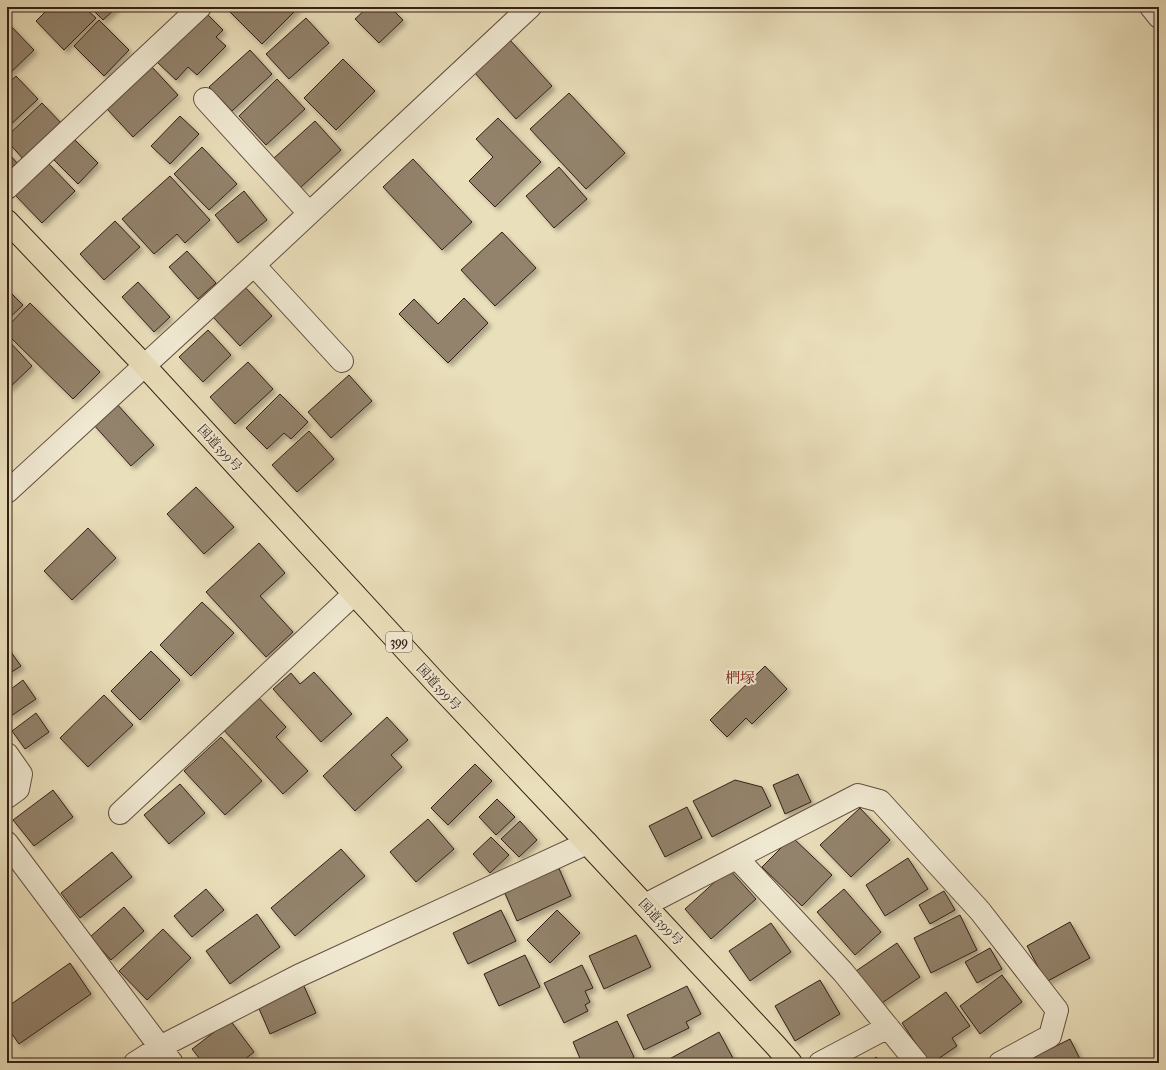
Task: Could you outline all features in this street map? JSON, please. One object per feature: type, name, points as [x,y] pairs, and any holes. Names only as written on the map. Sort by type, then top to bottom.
[{"type":"highway","name":"国道399号","points":[[7,221],[144,365],[442,690],[587,843],[791,1063]]},
{"type":"lane","points":[[7,188],[200,7]]},
{"type":"lane","points":[[7,492],[254,265],[530,7]]},
{"type":"lane","points":[[1151,7],[1159,17]]},
{"type":"lane","points":[[205,99],[309,213]]},
{"type":"lane","points":[[254,265],[342,361]]},
{"type":"lane","points":[[120,814],[354,594]]},
{"type":"lane","points":[[7,754],[21,774],[18,789],[7,797]]},
{"type":"lane","points":[[645,905],[858,795],[880,801],[980,911],[1058,1010],[1050,1036],[1000,1063]]},
{"type":"lane","points":[[7,843],[166,1055]]},
{"type":"lane","points":[[135,1063],[166,1055],[298,976],[587,843]]},
{"type":"lane","points":[[737,858],[843,972],[917,1063]]},
{"type":"lane","points":[[820,1063],[888,1027]]},
{"type":"building","points":[[50,7],[84,7],[96,18],[64,50],[36,21]]},
{"type":"building","points":[[90,7],[117,7],[103,20]]},
{"type":"building","points":[[225,7],[299,7],[262,44]]},
{"type":"building","points":[[368,7],[390,7],[403,20],[379,43],[355,19]]},
{"type":"building","points":[[206,13],[223,30],[216,37],[226,46],[197,75],[188,67],[176,80],[157,62]]},
{"type":"building","points":[[306,18],[329,43],[289,79],[266,54]]},
{"type":"building","points":[[99,20],[129,50],[104,76],[74,46]]},
{"type":"building","points":[[7,22],[34,50],[7,76]]},
{"type":"building","points":[[510,40],[552,86],[516,119],[474,72]]},
{"type":"building","points":[[250,50],[272,74],[232,111],[209,87]]},
{"type":"building","points":[[343,59],[375,91],[336,130],[304,98]]},
{"type":"building","points":[[152,67],[178,95],[133,137],[107,109]]},
{"type":"building","points":[[16,76],[38,99],[7,128],[7,84]]},
{"type":"building","points":[[277,79],[305,109],[266,145],[239,116]]},
{"type":"building","points":[[569,93],[625,153],[586,189],[530,129]]},
{"type":"building","points":[[42,103],[64,126],[25,161],[7,141],[7,136]]},
{"type":"building","points":[[180,116],[199,134],[170,164],[151,146]]},
{"type":"building","points":[[498,118],[541,162],[495,207],[469,181],[493,157],[476,139]]},
{"type":"building","points":[[315,121],[341,150],[300,188],[274,158]]},
{"type":"building","points":[[74,139],[98,163],[78,184],[54,160]]},
{"type":"building","points":[[202,147],[237,184],[209,210],[174,174]]},
{"type":"building","points":[[7,152],[19,165],[7,176]]},
{"type":"building","points":[[413,159],[472,222],[442,250],[383,187]]},
{"type":"building","points":[[47,162],[75,191],[42,223],[14,194]]},
{"type":"building","points":[[559,167],[587,199],[554,228],[526,196]]},
{"type":"building","points":[[170,176],[210,220],[185,243],[177,234],[154,254],[122,219]]},
{"type":"building","points":[[244,191],[267,220],[238,243],[215,215]]},
{"type":"building","points":[[115,221],[140,247],[104,280],[80,254]]},
{"type":"building","points":[[502,232],[536,268],[495,306],[461,270]]},
{"type":"building","points":[[187,251],[216,283],[198,299],[169,267]]},
{"type":"building","points":[[138,282],[170,317],[154,332],[122,297]]},
{"type":"building","points":[[245,287],[272,316],[240,346],[213,317]]},
{"type":"building","points":[[7,289],[23,305],[7,320]]},
{"type":"building","points":[[464,298],[488,323],[448,363],[399,314],[414,299],[438,324]]},
{"type":"building","points":[[30,303],[100,372],[73,399],[7,334],[7,327]]},
{"type":"building","points":[[208,330],[231,355],[203,382],[179,357]]},
{"type":"building","points":[[7,339],[32,366],[7,390]]},
{"type":"building","points":[[248,362],[273,389],[235,424],[210,397]]},
{"type":"building","points":[[349,375],[372,401],[331,438],[308,412]]},
{"type":"building","points":[[280,394],[308,422],[291,439],[284,433],[267,449],[246,428]]},
{"type":"building","points":[[116,403],[154,445],[131,466],[93,424]]},
{"type":"building","points":[[309,431],[334,459],[297,492],[272,465]]},
{"type":"building","points":[[196,487],[234,527],[204,554],[167,514]]},
{"type":"building","points":[[88,528],[116,558],[72,600],[44,571]]},
{"type":"building","points":[[259,543],[285,573],[260,596],[293,632],[266,657],[206,592]]},
{"type":"building","points":[[202,602],[234,633],[191,676],[160,645]]},
{"type":"building","points":[[7,648],[21,666],[7,675]]},
{"type":"building","points":[[151,651],[180,680],[140,720],[111,691]]},
{"type":"building","points":[[765,666],[787,689],[752,724],[746,718],[727,737],[710,720]]},
{"type":"building","points":[[314,672],[352,714],[321,742],[273,689],[291,673],[300,684]]},
{"type":"building","points":[[23,680],[36,699],[11,716],[7,710],[7,692]]},
{"type":"building","points":[[104,695],[133,725],[88,767],[60,738]]},
{"type":"building","points":[[256,695],[286,727],[276,737],[308,771],[283,794],[221,727]]},
{"type":"building","points":[[36,713],[49,732],[25,749],[12,731]]},
{"type":"building","points":[[387,717],[408,740],[391,755],[402,767],[355,811],[323,776]]},
{"type":"building","points":[[221,737],[262,781],[225,815],[184,771]]},
{"type":"building","points":[[475,764],[492,781],[448,825],[431,808]]},
{"type":"building","points":[[798,774],[811,802],[785,814],[773,785]]},
{"type":"building","points":[[735,780],[762,787],[771,806],[712,837],[693,801]]},
{"type":"building","points":[[180,784],[205,813],[169,844],[144,815]]},
{"type":"building","points":[[53,790],[73,817],[34,846],[13,820]]},
{"type":"building","points":[[497,799],[515,817],[496,835],[479,817]]},
{"type":"building","points":[[687,807],[702,838],[665,857],[649,826]]},
{"type":"building","points":[[860,808],[890,840],[851,877],[820,845]]},
{"type":"building","points":[[428,819],[454,849],[416,882],[390,852]]},
{"type":"building","points":[[520,821],[537,840],[519,857],[501,839]]},
{"type":"building","points":[[491,837],[509,855],[490,873],[473,854]]},
{"type":"building","points":[[792,837],[832,875],[802,906],[762,867]]},
{"type":"building","points":[[341,849],[365,876],[295,936],[271,908]]},
{"type":"building","points":[[112,852],[132,877],[80,918],[61,893]]},
{"type":"building","points":[[908,858],[928,889],[885,916],[866,885]]},
{"type":"building","points":[[557,864],[571,896],[517,921],[503,889]]},
{"type":"building","points":[[729,869],[756,899],[711,939],[685,909]]},
{"type":"building","points":[[206,889],[224,910],[192,937],[174,916]]},
{"type":"building","points":[[844,889],[881,932],[855,955],[817,912]]},
{"type":"building","points":[[944,891],[955,910],[930,924],[919,905]]},
{"type":"building","points":[[124,907],[144,931],[111,960],[90,937]]},
{"type":"building","points":[[501,910],[516,941],[468,964],[453,933]]},
{"type":"building","points":[[557,910],[580,933],[550,963],[527,940]]},
{"type":"building","points":[[257,914],[280,947],[230,984],[206,951]]},
{"type":"building","points":[[960,915],[977,950],[931,973],[914,938]]},
{"type":"building","points":[[1070,922],[1090,958],[1046,982],[1027,946]]},
{"type":"building","points":[[771,923],[791,952],[750,981],[729,951]]},
{"type":"building","points":[[163,929],[191,958],[147,1000],[119,971]]},
{"type":"building","points":[[636,935],[651,967],[604,989],[589,956]]},
{"type":"building","points":[[897,943],[920,977],[879,1005],[856,971]]},
{"type":"building","points":[[990,948],[1002,969],[977,983],[965,962]]},
{"type":"building","points":[[525,955],[540,987],[499,1006],[484,974]]},
{"type":"building","points":[[70,963],[91,994],[19,1044],[7,1027],[7,1007]]},
{"type":"building","points":[[582,965],[593,988],[585,991],[590,1002],[585,1005],[588,1011],[564,1023],[544,983]]},
{"type":"building","points":[[1002,975],[1022,1002],[980,1034],[960,1006]]},
{"type":"building","points":[[820,980],[840,1014],[795,1041],[775,1006]]},
{"type":"building","points":[[303,984],[316,1013],[270,1034],[257,1004]]},
{"type":"building","points":[[687,986],[701,1014],[686,1022],[689,1028],[644,1050],[627,1015]]},
{"type":"building","points":[[946,992],[970,1026],[952,1038],[957,1046],[932,1063],[929,1063],[902,1023]]},
{"type":"building","points":[[230,1020],[254,1052],[240,1063],[203,1063],[192,1049]]},
{"type":"building","points":[[617,1021],[634,1057],[623,1063],[582,1063],[573,1042]]},
{"type":"building","points":[[719,1032],[735,1062],[662,1063]]},
{"type":"building","points":[[1070,1039],[1082,1063],[1036,1063],[1034,1057]]},
{"type":"building","points":[[876,1057],[882,1063],[869,1063]]},
{"type":"district","name":"椚塚","points":[[740,678]]}]
